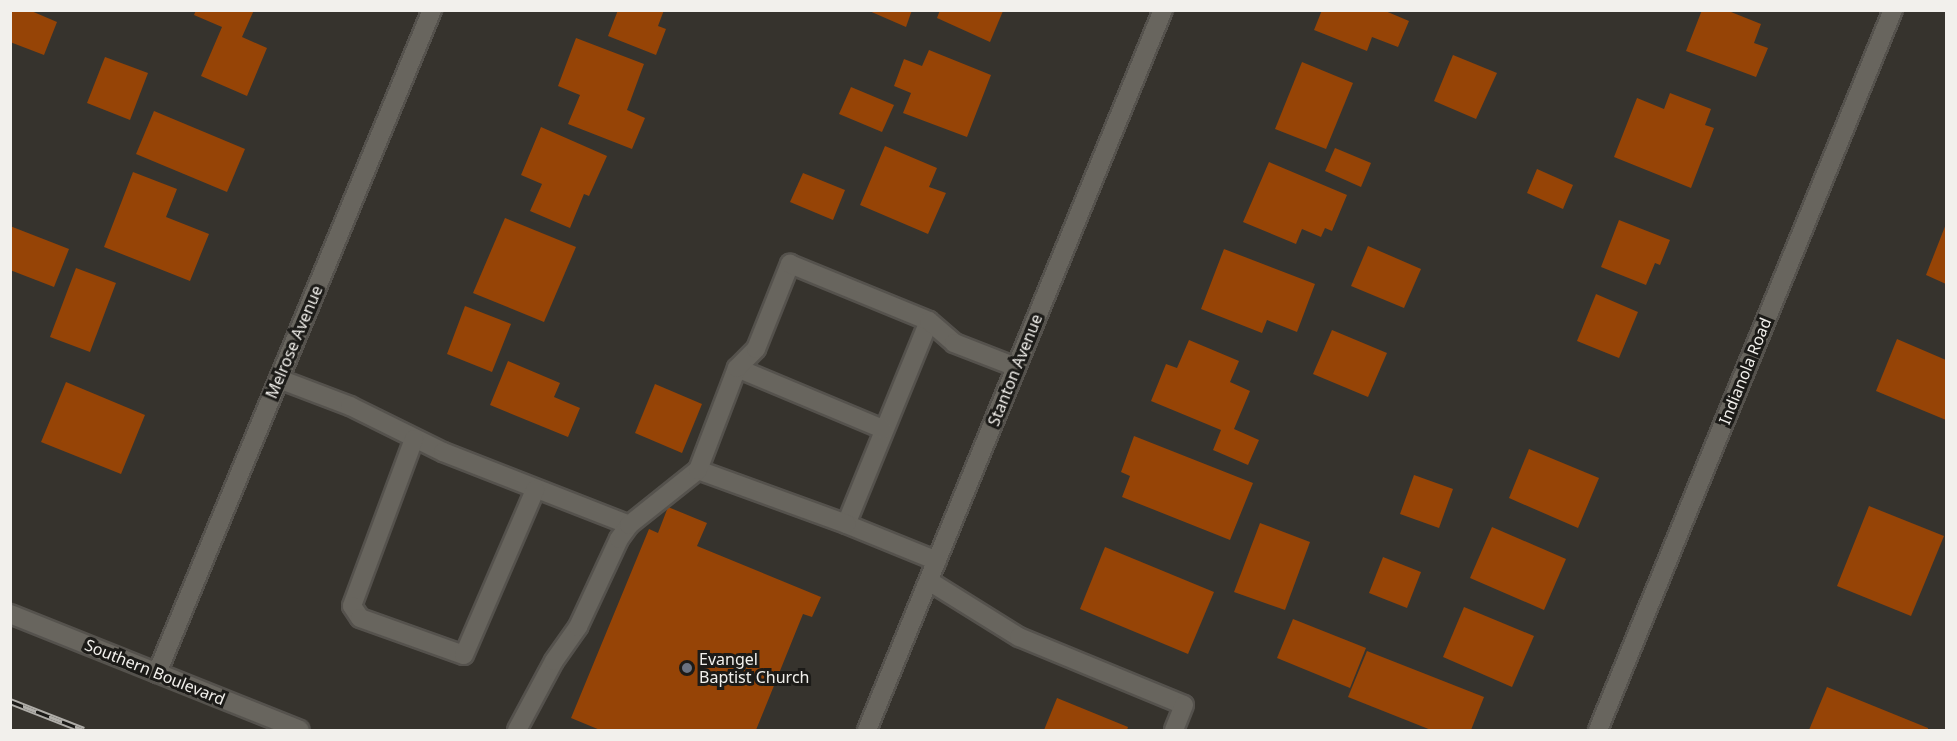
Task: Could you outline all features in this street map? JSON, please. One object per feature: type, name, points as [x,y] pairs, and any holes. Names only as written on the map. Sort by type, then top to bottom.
[{"type":"street","name":"Melrose Avenue","points":[[157,673],[432,10]]},
{"type":"street","name":"Stanton Avenue","points":[[867,730],[1163,10]]},
{"type":"street","name":"Indianola Road","points":[[1598,730],[1893,10]]},
{"type":"street","points":[[517,730],[554,661],[578,627],[619,539],[629,525],[698,470],[737,368],[756,349],[790,264],[928,321],[954,343],[1016,368]]},
{"type":"street","points":[[846,524],[928,321]]},
{"type":"street","points":[[737,368],[883,429]]},
{"type":"street","points":[[279,379],[350,406],[414,439],[535,490],[629,525]]},
{"type":"street","points":[[414,439],[352,606],[360,618],[465,655],[535,490]]},
{"type":"street","points":[[698,470],[846,524],[937,561]]},
{"type":"street","points":[[928,581],[1019,637],[1184,705],[1174,730]]},
{"type":"street","name":"Southern Boulevard","points":[[10,614],[300,730]]},
{"type":"building","points":[[10,10],[29,10],[57,22],[44,55],[10,42]]},
{"type":"building","points":[[196,10],[254,10],[242,37],[267,48],[247,96],[201,76],[222,27],[194,15]]},
{"type":"building","points":[[618,10],[664,10],[658,26],[666,29],[656,55],[608,36]]},
{"type":"building","points":[[867,10],[912,10],[906,27]]},
{"type":"building","points":[[940,10],[1003,11],[990,42],[937,18]]},
{"type":"building","points":[[1322,10],[1383,10],[1409,21],[1398,47],[1372,37],[1367,51],[1314,30]]},
{"type":"building","points":[[1702,10],[1726,10],[1761,24],[1754,43],[1768,48],[1756,77],[1686,51]]},
{"type":"building","points":[[576,38],[644,64],[627,110],[645,118],[632,149],[568,124],[580,95],[558,86]]},
{"type":"building","points":[[929,50],[991,75],[967,137],[903,113],[911,93],[894,86],[904,59],[922,66]]},
{"type":"building","points":[[1453,55],[1497,73],[1476,119],[1434,101]]},
{"type":"building","points":[[105,57],[148,73],[130,120],[87,103]]},
{"type":"building","points":[[1302,62],[1353,83],[1326,149],[1275,129]]},
{"type":"building","points":[[851,87],[894,105],[882,132],[839,114]]},
{"type":"building","points":[[1670,93],[1711,109],[1705,125],[1714,128],[1691,188],[1614,157],[1637,98],[1664,109]]},
{"type":"building","points":[[154,111],[245,149],[227,192],[136,154]]},
{"type":"building","points":[[541,127],[607,156],[589,196],[584,194],[570,228],[530,211],[542,184],[521,175]]},
{"type":"building","points":[[885,146],[937,168],[929,187],[946,193],[928,234],[860,205]]},
{"type":"building","points":[[1335,148],[1371,163],[1361,187],[1325,171]]},
{"type":"building","points":[[1269,162],[1347,195],[1332,231],[1325,228],[1321,237],[1302,229],[1296,244],[1243,222]]},
{"type":"building","points":[[1537,169],[1573,185],[1563,209],[1527,193]]},
{"type":"building","points":[[133,172],[177,189],[166,217],[209,234],[190,281],[104,247]]},
{"type":"building","points":[[803,173],[845,190],[833,220],[790,202]]},
{"type":"building","points":[[505,218],[576,247],[544,322],[473,293]]},
{"type":"building","points":[[1619,220],[1670,240],[1660,265],[1655,263],[1646,285],[1601,267]]},
{"type":"building","points":[[1946,224],[1946,284],[1926,275]]},
{"type":"building","points":[[10,226],[69,249],[54,287],[10,270]]},
{"type":"building","points":[[1368,246],[1421,269],[1404,308],[1351,286]]},
{"type":"building","points":[[1224,249],[1315,284],[1297,332],[1267,320],[1262,333],[1201,309]]},
{"type":"building","points":[[76,268],[116,283],[90,352],[50,337]]},
{"type":"building","points":[[1596,294],[1638,312],[1619,358],[1577,341]]},
{"type":"building","points":[[465,306],[511,324],[492,372],[447,354]]},
{"type":"building","points":[[1332,330],[1387,353],[1368,397],[1313,374]]},
{"type":"building","points":[[1897,339],[1946,360],[1946,420],[1876,391]]},
{"type":"building","points":[[1189,340],[1239,361],[1230,382],[1250,391],[1234,429],[1259,440],[1248,465],[1213,450],[1221,430],[1151,401],[1166,364],[1177,368]]},
{"type":"building","points":[[508,361],[560,383],[554,397],[580,408],[568,437],[490,405]]},
{"type":"building","points":[[66,382],[145,415],[121,474],[41,442]]},
{"type":"building","points":[[655,384],[702,404],[682,453],[635,433]]},
{"type":"building","points":[[1134,436],[1253,483],[1230,540],[1122,497],[1130,476],[1121,472]]},
{"type":"building","points":[[1529,449],[1599,478],[1578,528],[1509,498]]},
{"type":"building","points":[[1414,475],[1453,489],[1439,528],[1400,514]]},
{"type":"building","points":[[1869,506],[1944,536],[1911,616],[1837,586]]},
{"type":"building","name":"Evangel Baptist Church","points":[[668,507],[707,523],[697,546],[821,597],[812,617],[803,614],[756,730],[600,730],[571,718],[649,529],[658,533]]},
{"type":"building","points":[[1260,523],[1310,542],[1285,610],[1234,592]]},
{"type":"building","points":[[1492,527],[1566,559],[1544,610],[1470,578]]},
{"type":"building","points":[[1105,547],[1214,592],[1188,654],[1080,609]]},
{"type":"building","points":[[1383,557],[1421,572],[1407,608],[1369,593]]},
{"type":"building","points":[[1464,607],[1534,636],[1512,687],[1443,657]]},
{"type":"building","points":[[1293,619],[1366,648],[1350,688],[1277,658]]},
{"type":"building","points":[[1367,651],[1484,697],[1471,730],[1431,730],[1348,697]]},
{"type":"building","points":[[1827,687],[1928,728],[1928,730],[1809,730]]},
{"type":"building","points":[[1057,698],[1128,727],[1127,730],[1044,730]]},
{"type":"railway","points":[[10,701],[84,730]]},
{"type":"place","name":"Evangel Baptist Church","points":[[687,668]]}]
